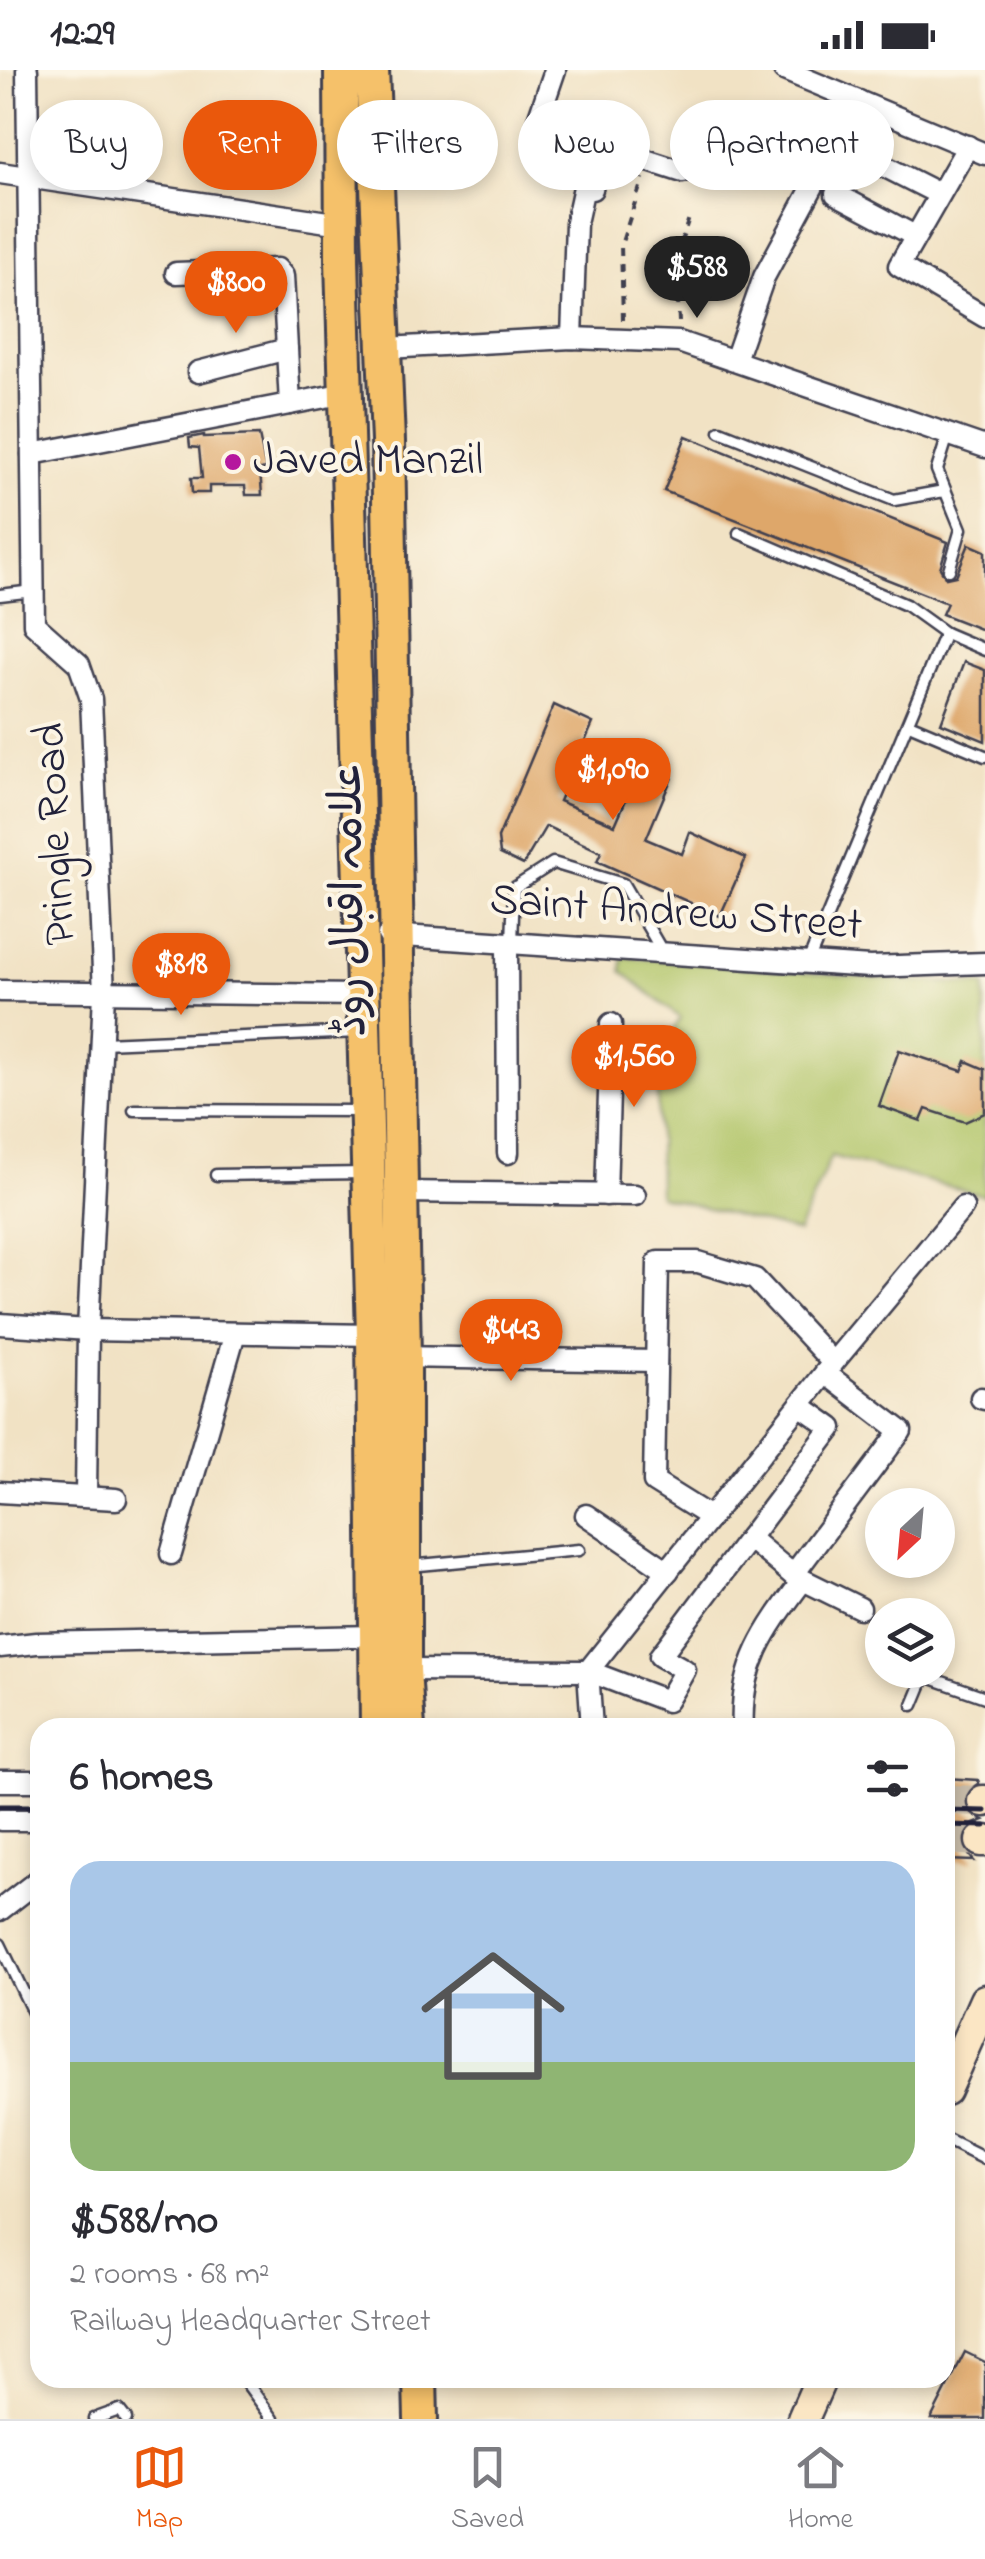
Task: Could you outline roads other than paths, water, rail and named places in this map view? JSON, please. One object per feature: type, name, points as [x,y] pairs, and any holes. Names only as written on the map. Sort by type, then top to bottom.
[{"type":"main road","name":"علامہ اقبال روڈ","points":[[341,70],[341,224],[369,1173],[403,1566],[407,1718]]},
{"type":"main road","name":"علامہ اقبال روڈ","points":[[372,70],[386,348],[401,1192],[384,1350],[375,1636],[378,1718]]},
{"type":"main road","points":[[955,2068],[985,2000]]},
{"type":"main road","points":[[420,2388],[422,2419]]},
{"type":"main road","points":[[803,2419],[817,2388]]},
{"type":"street","name":"Pringle Road","points":[[27,70],[34,624],[79,664],[91,698],[104,993],[88,1330],[86,1496]]},
{"type":"street","points":[[545,100],[555,70]]},
{"type":"street","points":[[784,70],[858,100]]},
{"type":"street","points":[[894,115],[976,150],[939,194],[900,262],[904,271],[985,317]]},
{"type":"street","points":[[894,171],[939,194]]},
{"type":"street","points":[[0,173],[341,224]]},
{"type":"street","points":[[572,338],[576,223],[583,190]]},
{"type":"street","points":[[735,360],[764,277],[811,190]]},
{"type":"street","points":[[836,194],[915,236]]},
{"type":"street","points":[[176,273],[277,269],[283,276],[290,404]]},
{"type":"street","points":[[386,348],[572,338],[680,342],[985,448]]},
{"type":"street","points":[[198,372],[287,349]]},
{"type":"street","points":[[32,454],[346,392]]},
{"type":"street","name":"Saint Andrew Street","points":[[362,934],[870,968],[985,964]]},
{"type":"street","points":[[508,1153],[510,943]]},
{"type":"street","points":[[0,991],[363,994]]},
{"type":"street","points":[[606,1195],[611,1024]]},
{"type":"street","points":[[401,1192],[635,1195]]},
{"type":"street","points":[[591,1718],[588,1671],[829,1368],[963,1207]]},
{"type":"street","points":[[710,1517],[654,1482],[658,1262],[698,1262],[755,1280],[829,1368],[901,1431],[763,1634],[748,1676],[745,1718]]},
{"type":"street","points":[[0,1324],[88,1330],[235,1332],[384,1350],[656,1360]]},
{"type":"street","points":[[171,1554],[235,1332]]},
{"type":"street","points":[[404,1670],[588,1671],[667,1701],[685,1670],[660,1656],[832,1428],[800,1404]]},
{"type":"street","points":[[0,1492],[116,1499]]},
{"type":"street","points":[[586,1515],[668,1571]]},
{"type":"street","points":[[749,1538],[798,1578],[860,1608]]},
{"type":"street","points":[[0,1647],[375,1636]]},
{"type":"street","points":[[0,1781],[30,1781]]},
{"type":"street","points":[[0,1820],[30,1820]]},
{"type":"street","points":[[0,1910],[30,1887]]},
{"type":"lane","points":[[720,431],[894,500],[944,491]]},
{"type":"lane","points":[[948,435],[937,470],[961,529],[949,570]]},
{"type":"lane","points":[[739,534],[906,605],[944,633],[985,650]]},
{"type":"lane","points":[[0,596],[34,591]]},
{"type":"lane","points":[[808,962],[944,633]]},
{"type":"lane","points":[[909,724],[985,756]]},
{"type":"lane","points":[[510,943],[514,888],[553,863],[626,886],[662,952]]},
{"type":"lane","points":[[103,1042],[365,1032]]},
{"type":"lane","points":[[134,1110],[367,1111]]},
{"type":"lane","points":[[216,1175],[369,1173]]},
{"type":"lane","points":[[403,1566],[579,1550]]},
{"type":"lane","points":[[955,1684],[985,1696]]},
{"type":"lane","points":[[912,1705],[919,1688]]},
{"type":"lane","points":[[0,1944],[30,2006]]},
{"type":"lane","points":[[955,2145],[985,2159]]},
{"type":"lane","points":[[250,2388],[273,2419]]},
{"type":"lane","points":[[94,2419],[119,2410],[126,2419]]},
{"type":"tunnel","points":[[955,1800],[983,1801]]},
{"type":"tunnel","points":[[955,1840],[981,1841]]},
{"type":"railway","points":[[0,1806],[30,1806]]},
{"type":"railway","points":[[955,1810],[985,1811]]},
{"type":"railway","points":[[955,1825],[985,1826]]},
{"type":"place","name":"Javed Manzil","points":[[233,462]]}]
